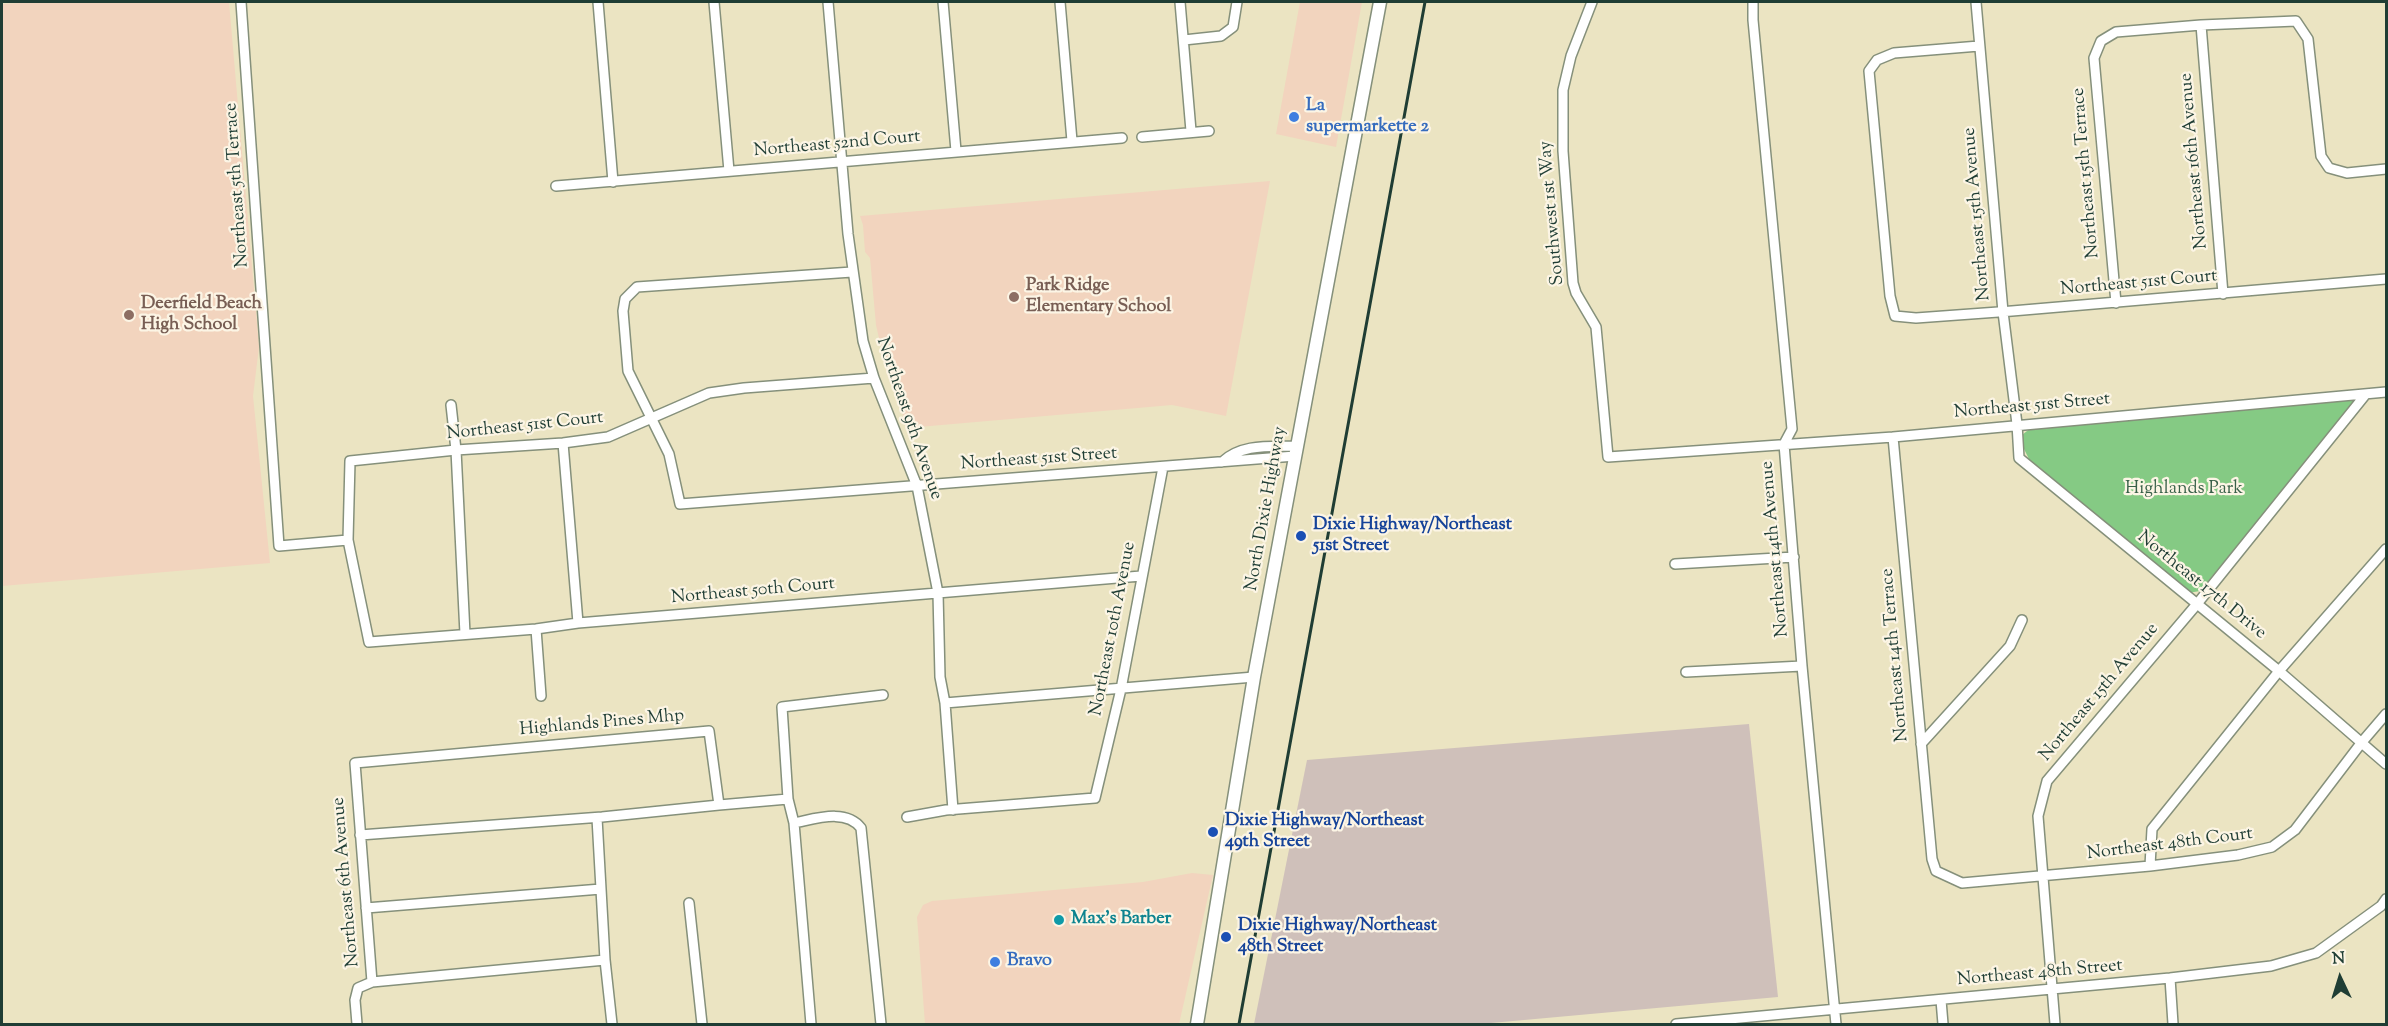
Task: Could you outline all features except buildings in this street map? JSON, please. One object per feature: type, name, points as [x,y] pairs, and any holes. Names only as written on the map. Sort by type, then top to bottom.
[{"type":"main road","name":"North Dixie Highway","points":[[1197,1024],[1254,677],[1380,2]]},
{"type":"street","name":"Northeast 5th Terrace","points":[[242,2],[279,546],[348,540]]},
{"type":"street","points":[[598,2],[613,182]]},
{"type":"street","points":[[714,2],[729,171]]},
{"type":"street","name":"Northeast 9th Avenue","points":[[828,2],[852,272],[863,341],[874,378],[917,486],[938,593],[940,677],[945,703],[953,810]]},
{"type":"street","points":[[944,2],[956,151]]},
{"type":"street","points":[[1060,2],[1072,141]]},
{"type":"street","points":[[1180,2],[1191,131]]},
{"type":"street","points":[[1184,40],[1221,36],[1233,27],[1237,2]]},
{"type":"street","name":"Southwest 1st Way","points":[[1592,2],[1565,73],[1561,109],[1573,283],[1576,293],[1596,327],[1608,457]]},
{"type":"street","name":"Northeast 14th Avenue","points":[[1753,2],[1752,20],[1792,429],[1784,444],[1802,666],[1836,1024]]},
{"type":"street","name":"Northeast 15th Avenue","points":[[1976,2],[2003,312],[2017,424]]},
{"type":"street","points":[[2201,25],[2296,21],[2308,39],[2321,156],[2329,168],[2348,173],[2386,168]]},
{"type":"street","name":"Northeast 15th Terrace","points":[[2116,303],[2094,58],[2101,40],[2116,32],[2201,25]]},
{"type":"street","name":"Northeast 16th Avenue","points":[[2201,25],[2223,294]]},
{"type":"street","name":"Northeast 51st Court","points":[[1979,46],[1894,53],[1877,60],[1869,71],[1890,296],[1895,315],[1916,318],[2003,312],[2386,279]]},
{"type":"street","points":[[1142,137],[1209,131]]},
{"type":"street","name":"Northeast 52nd Court","points":[[556,186],[1122,138]]},
{"type":"street","points":[[650,419],[628,371],[623,311],[625,299],[637,287],[852,272]]},
{"type":"street","name":"Northeast 51st Court","points":[[348,540],[350,460],[563,443],[608,437],[710,393],[744,388],[874,378]]},
{"type":"street","name":"Northeast 51st Street","points":[[1608,457],[1893,436],[2386,392]]},
{"type":"street","points":[[2197,604],[2366,394]]},
{"type":"street","points":[[451,405],[456,450],[465,634]]},
{"type":"street","name":"Northeast 51st Street","points":[[650,419],[669,454],[680,504],[1222,462],[1231,453],[1248,448],[1296,451]]},
{"type":"street","name":"Northeast 17th Drive","points":[[2017,424],[2019,458],[2279,671],[2386,764]]},
{"type":"street","name":"Northeast 14th Terrace","points":[[1893,436],[1932,859],[1936,870]]},
{"type":"street","points":[[563,443],[578,623]]},
{"type":"street","name":"Northeast 10th Avenue","points":[[953,810],[1095,798],[1120,689],[1163,466]]},
{"type":"street","name":"Northeast 50th Court","points":[[348,540],[369,642],[1141,576]]},
{"type":"street","points":[[2150,866],[2152,829],[2279,671],[2386,549]]},
{"type":"street","points":[[1675,564],[1794,557]]},
{"type":"street","name":"Northeast 15th Avenue","points":[[2055,1024],[2038,816],[2048,781],[2197,604]]},
{"type":"street","points":[[1921,744],[2010,646],[2022,620]]},
{"type":"street","points":[[536,629],[541,696]]},
{"type":"street","points":[[1686,672],[1802,666]]},
{"type":"street","points":[[945,703],[1254,677]]},
{"type":"street","points":[[811,1024],[795,823],[788,799],[782,707],[883,695]]},
{"type":"street","name":"Northeast 48th Court","points":[[1936,870],[1962,883],[2150,866],[2238,855],[2272,847],[2295,830],[2362,741],[2386,714]]},
{"type":"street","name":"Highlands Pines Mhp","points":[[354,763],[709,731],[719,805]]},
{"type":"street","name":"Northeast 6th Avenue","points":[[354,763],[372,982],[358,988],[355,1000],[357,1024]]},
{"type":"street","points":[[360,835],[597,818],[788,799]]},
{"type":"street","points":[[907,817],[953,810]]},
{"type":"street","points":[[795,823],[846,817],[856,821],[861,828],[881,1024]]},
{"type":"street","points":[[597,818],[605,960],[612,1024]]},
{"type":"street","points":[[366,908],[601,889]]},
{"type":"street","points":[[689,903],[702,1024]]},
{"type":"street","name":"Northeast 48th Street","points":[[1676,1024],[2170,978],[2271,966],[2316,953],[2385,905]]},
{"type":"street","points":[[372,982],[605,960]]},
{"type":"street","points":[[2170,978],[2173,1024]]},
{"type":"street","points":[[1941,1000],[1943,1024]]},
{"type":"shaded area","name":"Deerfield Beach High School","points":[[229,2],[259,347],[253,396],[270,563],[2,586],[2,4]]},
{"type":"shaded area","points":[[1300,2],[1362,2],[1336,147],[1276,134]]},
{"type":"shaded area","points":[[1270,181],[1226,416],[1172,405],[907,428],[876,325],[870,258],[865,252],[860,216]]},
{"type":"shaded area","points":[[1749,724],[1778,997],[1480,1024],[1254,1024],[1307,760]]},
{"type":"shaded area","points":[[1192,873],[1213,875],[1179,1024],[925,1024],[917,917],[923,905],[932,901],[1143,882]]},
{"type":"green space","name":"Highlands Park","points":[[2347,396],[2354,402],[2352,408],[2200,591],[2188,593],[2029,459],[2022,445],[2022,435],[2032,427]]},
{"type":"railway","points":[[1239,1024],[1425,2]]},
{"type":"place","name":"La supermarkette 2","points":[[1294,117]]},
{"type":"place","name":"Park Ridge Elementary School","points":[[1014,297]]},
{"type":"place","name":"Deerfield Beach High School","points":[[129,315]]},
{"type":"place","name":"Dixie Highway/Northeast 51st Street","points":[[1301,536]]},
{"type":"place","name":"Dixie Highway/Northeast 49th Street","points":[[1213,832]]},
{"type":"place","name":"Max’s Barber","points":[[1059,920]]},
{"type":"place","name":"Dixie Highway/Northeast 48th Street","points":[[1226,937]]},
{"type":"place","name":"Bravo","points":[[995,962]]}]
